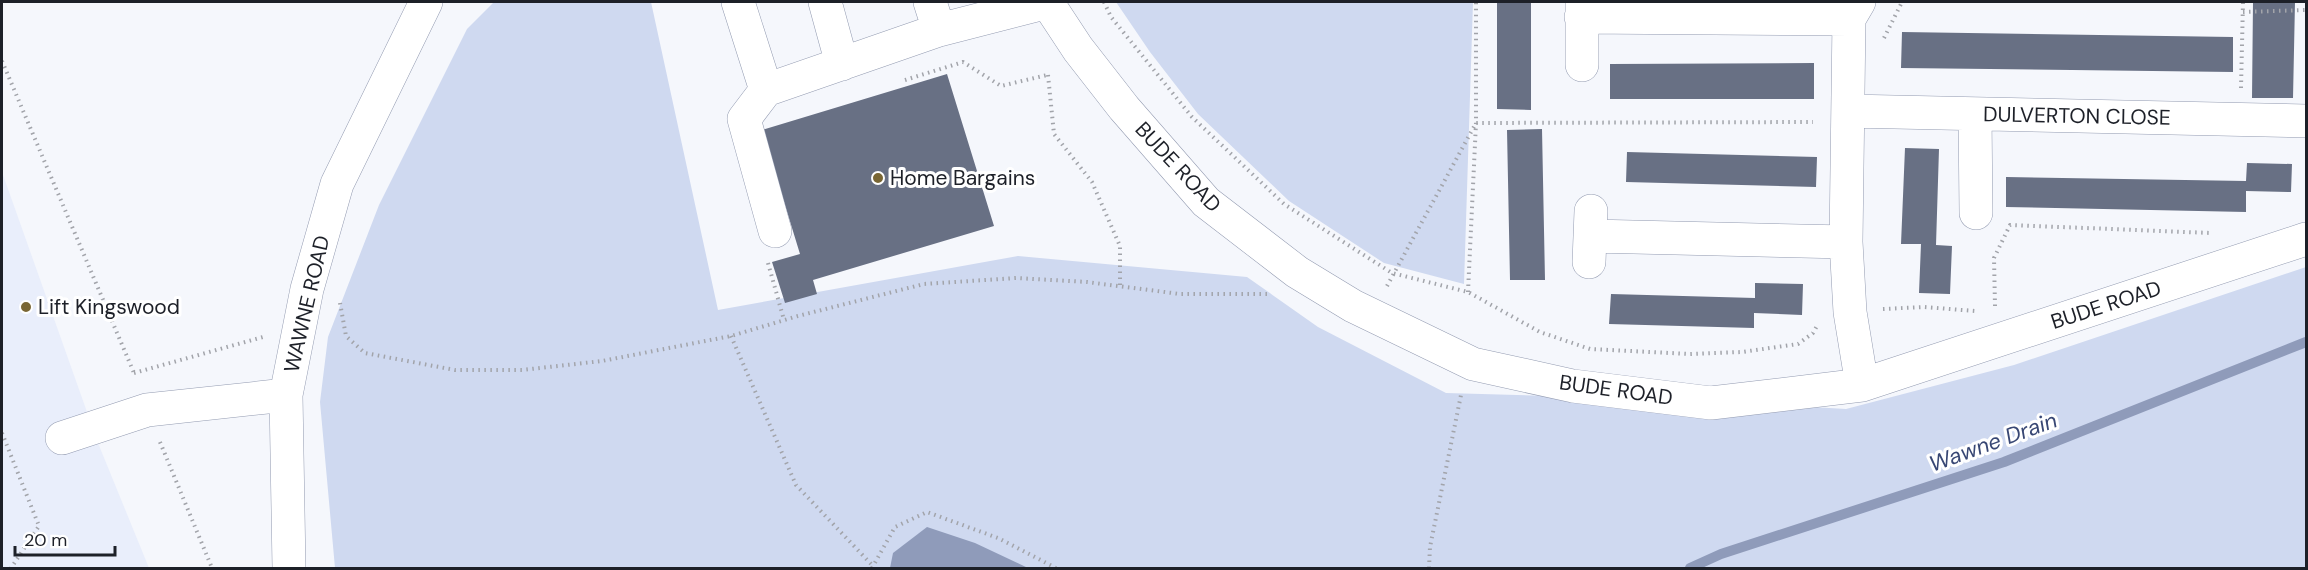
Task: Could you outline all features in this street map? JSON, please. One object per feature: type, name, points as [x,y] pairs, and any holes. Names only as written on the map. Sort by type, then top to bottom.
[{"type":"street","name":"WAWNE ROAD","points":[[289,568],[286,395],[307,289],[337,184],[426,2]]},
{"type":"street","name":"WAWNE ROAD","points":[[400,56],[448,2]]},
{"type":"street","points":[[738,2],[766,90]]},
{"type":"street","points":[[825,2],[842,64]]},
{"type":"street","points":[[770,242],[744,119],[766,90],[842,64],[958,2]]},
{"type":"street","points":[[935,16],[1048,2]]},
{"type":"street","name":"BUDE ROAD","points":[[1048,2],[1078,49],[1124,108],[1206,202],[1297,272],[1353,306],[1473,364],[1574,386],[1711,403],[1862,385],[2307,239]]},
{"type":"street","points":[[1582,65],[1581,9],[1854,10],[1848,116],[1846,242],[1850,312],[1862,385]]},
{"type":"street","points":[[1975,114],[1976,213]]},
{"type":"street","name":"DULVERTON CLOSE","points":[[1848,116],[1975,114],[2307,121]]},
{"type":"street","points":[[1590,236],[1846,242]]},
{"type":"street","points":[[63,438],[147,410],[286,395]]},
{"type":"path","points":[[1104,2],[1111,17],[1192,117],[1284,204],[1392,273],[1468,292],[1540,332],[1590,349],[1690,354],[1742,352],[1798,344],[1813,333],[1822,317],[1850,312],[1924,307],[1983,312]]},
{"type":"path","points":[[1468,292],[1476,123],[1476,2]]},
{"type":"path","points":[[2241,96],[2243,2]]},
{"type":"path","points":[[2243,12],[2307,10]]},
{"type":"path","points":[[897,83],[963,62],[1001,86],[1047,75],[1078,49]]},
{"type":"path","points":[[2,61],[134,373],[212,568]]},
{"type":"path","points":[[1047,75],[1054,134],[1092,182],[1120,246],[1120,286]]},
{"type":"path","points":[[1476,123],[1848,116]]},
{"type":"path","points":[[1376,316],[1392,273],[1476,123]]},
{"type":"path","points":[[1995,313],[1994,258],[2010,225],[2220,233]]},
{"type":"path","points":[[770,242],[784,320]]},
{"type":"path","points":[[307,289],[338,294],[346,336],[364,353],[455,370],[522,370],[602,361],[731,336],[924,284],[1016,278],[1120,286],[1180,294],[1276,294]]},
{"type":"path","points":[[134,373],[273,334]]},
{"type":"path","points":[[731,336],[796,484],[872,567],[896,526],[927,512],[998,538],[1056,568]]},
{"type":"path","points":[[1429,568],[1430,547],[1462,392],[1473,364]]},
{"type":"path","points":[[2,434],[39,526],[11,568]]},
{"type":"shaded area","points":[[494,2],[651,2],[718,310],[1018,256],[1247,277],[1318,327],[1446,393],[1691,400],[1846,409],[2014,365],[2306,267],[2306,568],[335,568],[320,402],[328,337],[379,205],[467,29]]},
{"type":"shaded area","points":[[1116,2],[1473,2],[1464,284],[1384,263],[1289,201],[1198,114],[1150,52]]},
{"type":"shaded area","name":"Lift Kingswood","points":[[2,172],[98,443],[149,568],[2,568]]},
{"type":"shaded area","points":[[927,527],[975,543],[1028,568],[890,568],[893,553]]},
{"type":"building","points":[[1497,2],[1531,2],[1531,110],[1497,109]]},
{"type":"building","points":[[2253,2],[2295,2],[2293,98],[2252,98]]},
{"type":"building","points":[[1902,32],[2233,37],[2233,72],[1901,68]]},
{"type":"building","points":[[1814,63],[1814,99],[1610,99],[1610,64]]},
{"type":"building","name":"Home Bargains","points":[[947,74],[994,226],[813,280],[817,294],[785,303],[772,262],[800,254],[762,130]]},
{"type":"building","points":[[1542,129],[1545,280],[1510,280],[1507,130]]},
{"type":"building","points":[[1905,148],[1939,149],[1936,245],[1952,246],[1950,294],[1919,293],[1921,244],[1901,244]]},
{"type":"building","points":[[1627,152],[1817,157],[1816,187],[1626,182]]},
{"type":"building","points":[[2247,163],[2292,164],[2291,192],[2246,191],[2246,212],[2006,207],[2006,177],[2246,181]]},
{"type":"building","points":[[1755,283],[1803,284],[1802,315],[1754,313],[1754,328],[1609,324],[1611,294],[1755,298]]},
{"type":"waterway","name":"Wawne Drain","points":[[1690,568],[1721,554],[2004,462],[2306,342]]},
{"type":"place","name":"Home Bargains","points":[[878,178]]},
{"type":"place","name":"Lift Kingswood","points":[[26,307]]}]
